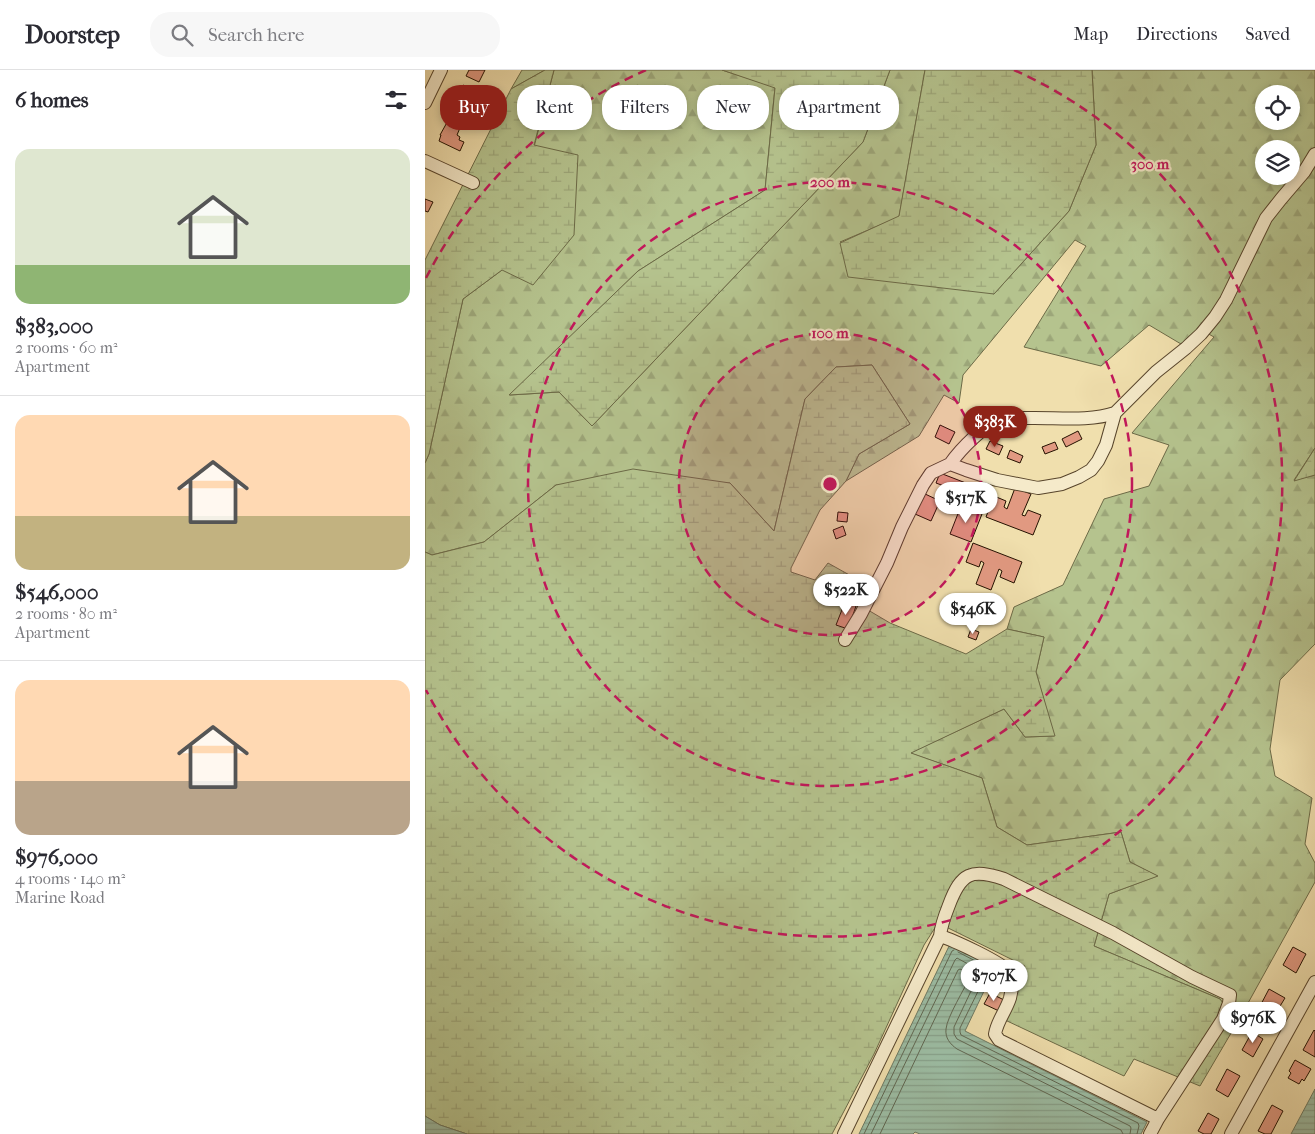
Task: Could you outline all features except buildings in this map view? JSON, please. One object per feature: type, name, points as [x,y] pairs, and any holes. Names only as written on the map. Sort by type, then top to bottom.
[{"type":"street","points":[[425,103],[441,70]]},
{"type":"street","points":[[845,640],[861,614],[887,563],[902,527],[931,473],[950,464],[966,445],[992,423],[1002,419],[1085,418],[1103,417],[1115,413],[1156,372],[1201,334],[1215,317],[1226,300],[1266,218],[1296,182],[1313,156]]},
{"type":"street","points":[[425,160],[473,183]]},
{"type":"street","points":[[950,464],[997,480],[1038,488],[1062,484],[1091,470],[1098,461],[1106,445],[1115,413]]},
{"type":"street","points":[[844,1134],[940,936],[941,927],[956,888],[964,878],[976,874],[988,874],[1004,879],[1229,995],[1229,1003],[1223,1018],[1158,1118],[1150,1134]]},
{"type":"street","points":[[940,936],[950,939],[1000,964],[1010,973],[1013,982],[1009,999],[996,1027],[995,1034],[999,1040],[1158,1118]]},
{"type":"street","points":[[1231,1134],[1315,982]]},
{"type":"green space","points":[[522,70],[545,70],[517,85],[511,89]]},
{"type":"green space","points":[[545,70],[554,70],[550,85],[518,85]]},
{"type":"green space","points":[[554,70],[722,70],[769,85],[697,85],[697,130],[769,130],[769,85],[775,87],[765,190],[638,271],[510,395],[559,392],[592,426],[863,142],[868,130],[899,130],[899,85],[884,85],[890,70],[925,70],[899,217],[840,242],[994,294],[1069,211],[1096,145],[1092,70],[1315,70],[1315,448],[1294,480],[1315,475],[1315,644],[1280,680],[1270,749],[1275,776],[1312,798],[1305,844],[1315,863],[1315,882],[1237,1023],[1220,999],[1094,946],[1109,894],[1157,876],[1130,862],[1121,832],[1027,845],[997,827],[982,778],[910,753],[1004,709],[1025,737],[1054,736],[1036,672],[1044,637],[1007,629],[1014,607],[1063,585],[1104,499],[1149,486],[1169,445],[1132,433],[1214,337],[1198,328],[1181,344],[1149,325],[1101,366],[1024,347],[1086,246],[1075,240],[963,375],[959,403],[944,395],[919,436],[846,481],[859,454],[910,424],[872,365],[836,367],[805,399],[774,531],[730,483],[556,485],[484,542],[432,555],[425,552],[425,463],[429,454],[463,299],[502,270],[538,130],[592,130],[592,85],[550,85]]},
{"type":"green space","points":[[722,70],[890,70],[884,85],[779,85],[779,130],[868,130],[863,142],[592,426],[559,392],[509,395],[638,271],[765,190],[775,88]]},
{"type":"green space","points":[[925,70],[1092,70],[1096,145],[1069,211],[994,294],[848,277],[840,243],[899,216]]},
{"type":"green space","points":[[517,86],[517,130],[538,130],[534,145],[578,155],[574,235],[533,285],[502,270],[463,299],[429,454],[425,463],[425,260],[490,130],[507,130],[507,97],[511,89]]},
{"type":"green space","points":[[872,365],[910,424],[859,454],[846,481],[820,510],[791,568],[791,572],[815,580],[828,563],[869,586],[868,610],[890,623],[966,654],[1007,629],[1044,637],[1036,672],[1055,736],[1025,737],[1004,709],[911,753],[982,778],[997,827],[1027,845],[1121,832],[1130,862],[1158,876],[1109,894],[1094,946],[1220,999],[1237,1023],[1200,1086],[1134,1059],[1124,1076],[1005,1020],[1025,966],[938,923],[924,945],[874,1054],[832,1134],[467,1134],[440,1125],[425,1116],[425,552],[432,555],[484,542],[556,485],[633,469],[730,483],[774,531],[805,399],[836,367]]},
{"type":"green space","points":[[1315,448],[1315,475],[1294,481]]},
{"type":"water","points":[[951,942],[996,966],[965,1031],[1147,1122],[1141,1134],[920,1134],[915,1132],[913,1134],[859,1134]]},
{"type":"water","points":[[1315,1089],[1315,1134],[1291,1134]]},
{"type":"water","points":[[425,1116],[440,1125],[467,1134],[425,1134]]}]
